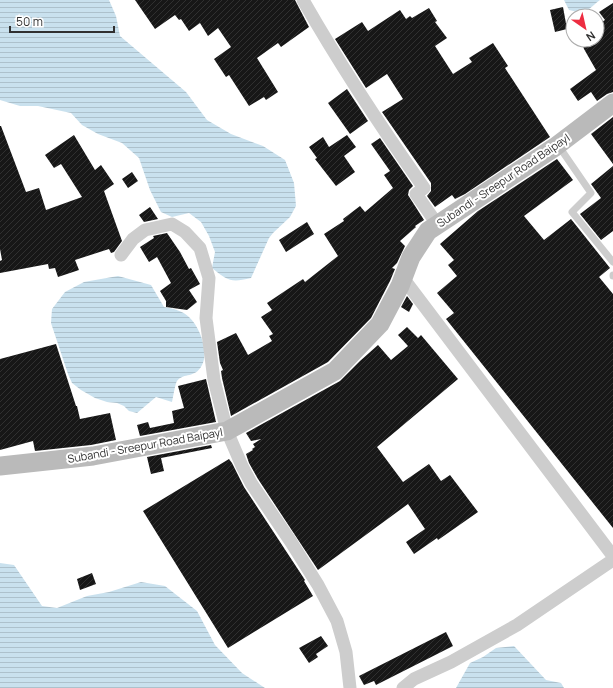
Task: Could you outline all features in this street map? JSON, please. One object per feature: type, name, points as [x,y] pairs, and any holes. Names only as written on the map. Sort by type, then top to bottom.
[{"type":"street","points":[[303,0],[322,34],[384,130],[424,188],[416,194],[437,224]]},
{"type":"street","name":"Subandi - Sreepur Road Baipayl","points":[[0,466],[93,456],[227,431],[335,371],[380,324],[400,286],[411,257],[428,232],[437,224],[558,145],[613,103]]},
{"type":"street","points":[[121,255],[133,239],[145,230],[172,224],[185,232],[200,248],[208,278],[206,318],[214,380],[227,431],[251,484],[291,542],[318,585],[337,621],[346,652],[350,688]]},
{"type":"street","points":[[403,278],[613,556]]},
{"type":"street","points":[[403,688],[414,679],[451,662],[516,625],[613,560]]},
{"type":"lane","points":[[558,145],[591,193],[572,212],[613,262]]},
{"type":"water","points":[[0,0],[109,0],[116,16],[120,36],[186,92],[207,120],[231,134],[263,146],[285,160],[294,183],[296,206],[290,217],[269,238],[251,278],[230,280],[212,268],[215,252],[209,236],[201,222],[189,213],[172,217],[161,212],[150,190],[139,158],[122,143],[98,134],[82,125],[71,113],[38,106],[20,106],[0,100]]},
{"type":"water","points":[[564,0],[600,0],[590,8],[568,8]]},
{"type":"water","points":[[118,276],[151,285],[164,307],[181,311],[193,321],[200,333],[204,347],[204,360],[202,365],[193,374],[180,378],[177,381],[172,402],[156,397],[137,413],[129,411],[124,406],[117,403],[107,402],[95,398],[72,383],[51,323],[52,309],[65,292],[84,282]]},
{"type":"water","points":[[0,563],[14,565],[42,606],[57,608],[87,596],[109,592],[141,582],[165,586],[197,611],[215,645],[242,673],[265,688],[0,688]]},
{"type":"water","points":[[514,646],[546,680],[561,683],[564,688],[456,688],[470,663],[483,657],[496,648]]},
{"type":"building","points":[[135,0],[295,0],[309,27],[281,47],[278,43],[257,58],[278,92],[266,100],[264,97],[249,106],[229,75],[226,77],[214,59],[231,47],[218,28],[208,36],[200,23],[189,31],[181,19],[179,20],[175,15],[155,29]]},
{"type":"building","points":[[613,3],[613,92],[597,101],[591,92],[578,101],[570,89],[596,70],[584,48],[605,48],[605,8]]},
{"type":"building","points":[[563,7],[565,30],[555,32],[550,10]]},
{"type":"building","points":[[429,8],[437,21],[435,22],[447,38],[435,46],[453,74],[472,62],[469,58],[493,43],[508,66],[505,68],[550,137],[465,194],[455,199],[452,195],[435,207],[427,196],[431,191],[431,183],[382,112],[403,99],[387,74],[366,88],[335,39],[362,22],[368,31],[400,10],[406,19],[410,16],[412,18]]},
{"type":"building","points":[[347,89],[368,121],[350,134],[328,103]]},
{"type":"building","points":[[613,117],[613,164],[591,134]]},
{"type":"building","points":[[0,126],[26,192],[39,188],[46,210],[82,197],[61,164],[54,168],[45,155],[74,135],[95,170],[101,165],[114,184],[104,191],[122,241],[114,252],[111,253],[109,249],[75,260],[79,270],[58,277],[55,268],[49,269],[48,264],[0,273],[0,261],[2,260],[0,249]]},
{"type":"building","points":[[347,135],[356,147],[344,156],[355,172],[336,186],[315,159],[317,158],[309,147],[323,137],[329,147]]},
{"type":"building","points":[[380,138],[413,186],[409,190],[408,195],[424,220],[415,226],[416,227],[400,241],[405,246],[397,263],[392,268],[395,269],[390,281],[371,318],[328,362],[231,416],[222,378],[221,371],[223,370],[220,363],[217,342],[236,333],[248,355],[272,341],[269,336],[273,334],[261,317],[272,310],[267,303],[303,279],[305,282],[338,256],[324,234],[344,221],[343,219],[360,206],[365,212],[393,188],[384,175],[390,171],[371,144]]},
{"type":"building","points":[[557,159],[573,180],[524,216],[544,240],[571,219],[610,268],[599,277],[613,294],[613,528],[446,319],[454,313],[437,293],[457,276],[448,265],[454,260],[440,244],[478,211]]},
{"type":"building","points":[[613,166],[613,231],[601,240],[580,214],[601,198],[591,184]]},
{"type":"building","points":[[132,172],[138,181],[128,188],[122,179]]},
{"type":"building","points":[[150,207],[158,219],[144,222],[139,215]]},
{"type":"building","points":[[307,222],[314,234],[286,252],[279,240]]},
{"type":"building","points":[[167,233],[200,284],[189,290],[197,302],[187,310],[166,307],[166,301],[160,291],[171,283],[157,257],[149,262],[140,247],[154,238],[153,236]]},
{"type":"building","points":[[407,296],[413,304],[409,312],[401,307]]},
{"type":"building","points":[[407,327],[418,338],[421,335],[458,379],[377,447],[403,482],[429,464],[441,481],[450,475],[478,512],[438,540],[437,538],[414,554],[406,542],[425,529],[408,504],[318,570],[249,463],[246,454],[253,450],[252,449],[255,447],[253,444],[261,439],[251,441],[246,433],[340,381],[378,345],[391,360],[408,346],[398,335]]},
{"type":"building","points":[[56,344],[80,419],[110,413],[116,440],[91,445],[35,451],[33,441],[0,450],[0,359]]},
{"type":"building","points":[[206,379],[216,422],[140,436],[137,425],[148,422],[150,428],[174,423],[172,411],[184,408],[178,386]]},
{"type":"building","points":[[211,445],[212,448],[161,458],[164,471],[151,474],[147,457]]},
{"type":"building","points":[[229,459],[244,487],[305,580],[304,581],[313,596],[228,648],[143,511]]},
{"type":"building","points":[[92,573],[96,584],[80,590],[77,579]]},
{"type":"building","points":[[446,632],[453,646],[376,685],[374,681],[364,685],[359,676]]},
{"type":"building","points":[[321,636],[328,646],[316,654],[318,657],[309,663],[299,648]]}]
